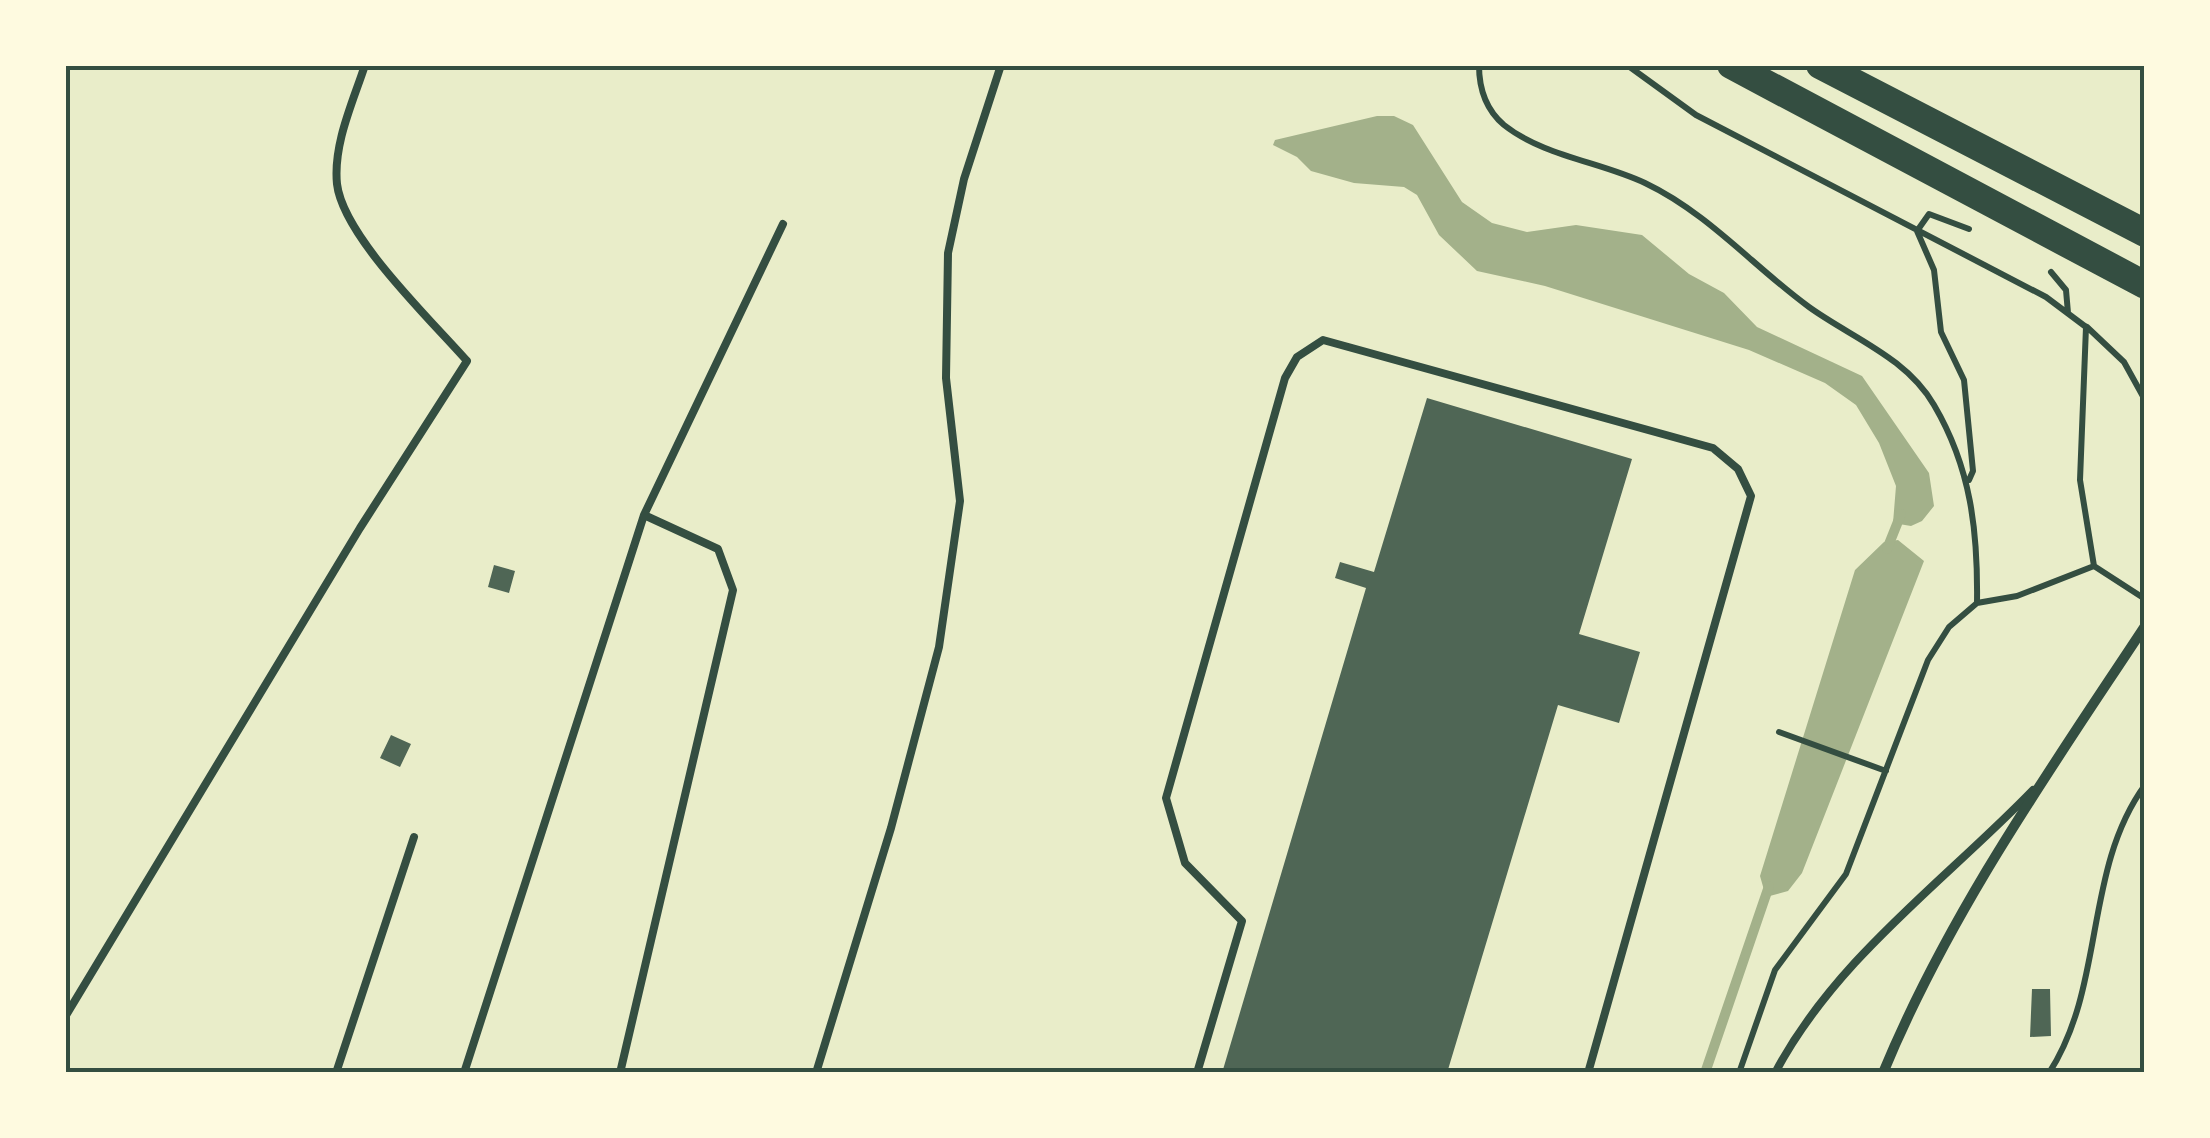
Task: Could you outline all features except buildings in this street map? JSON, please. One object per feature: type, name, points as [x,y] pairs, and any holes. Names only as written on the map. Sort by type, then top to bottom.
[{"type":"highway","points":[[1731,65],[2145,285]]},
{"type":"highway","points":[[1820,65],[2145,234]]},
{"type":"street","points":[[1883,1073],[1952,932],[2040,783],[2145,626]]},
{"type":"lane","points":[[65,1017],[360,528],[468,360],[345,215],[337,183],[339,148],[365,65]]},
{"type":"lane","points":[[816,1073],[891,828],[939,646],[960,501],[946,378],[948,253],[964,179],[1001,65]]},
{"type":"lane","points":[[464,1073],[644,515],[783,224]]},
{"type":"lane","points":[[1197,1073],[1242,921],[1185,863],[1166,798],[1285,378],[1297,357],[1323,340],[1713,448],[1738,468],[1750,496],[1588,1073]]},
{"type":"lane","points":[[620,1073],[733,590],[718,549],[644,515]]},
{"type":"lane","points":[[1776,1073],[1797,1031],[1864,951],[1970,855],[2040,783]]},
{"type":"lane","points":[[336,1073],[414,837]]},
{"type":"path","points":[[1479,65],[1479,91],[1503,124],[1533,142],[1648,184],[1720,232],[1810,307],[1895,360],[1933,402],[1968,481],[1978,537],[1977,603]]},
{"type":"path","points":[[1627,65],[1696,115],[1878,206],[2068,312],[2124,362],[2145,400]]},
{"type":"path","points":[[1917,231],[1929,214],[1977,232]]},
{"type":"path","points":[[1917,231],[1934,270],[1941,332],[1964,380],[1973,471],[1968,481]]},
{"type":"path","points":[[2044,266],[2066,290],[2068,312]]},
{"type":"path","points":[[2086,326],[2080,480],[2094,566],[2145,600]]},
{"type":"path","points":[[1739,1073],[1775,970],[1846,874],[1928,660],[1949,627],[1977,603],[2017,596],[2094,566]]},
{"type":"path","points":[[1779,732],[1886,771]]},
{"type":"path","points":[[2049,1073],[2080,1014],[2104,875],[2122,823],[2145,785]]},
{"type":"shaded area","points":[[1377,116],[1394,116],[1413,125],[1462,202],[1492,223],[1527,232],[1576,225],[1642,235],[1689,274],[1724,293],[1757,327],[1862,376],[1929,473],[1934,506],[1922,521],[1911,526],[1893,523],[1896,486],[1879,443],[1856,405],[1825,383],[1749,350],[1545,286],[1477,271],[1439,235],[1417,195],[1404,187],[1354,183],[1311,171],[1297,157],[1273,145],[1275,140]]},
{"type":"shaded area","points":[[1898,540],[1924,561],[1802,873],[1788,891],[1766,897],[1760,876],[1855,570],[1884,542]]},
{"type":"waterway","points":[[1887,549],[1901,514]]},
{"type":"waterway","points":[[1705,1073],[1769,886]]}]
